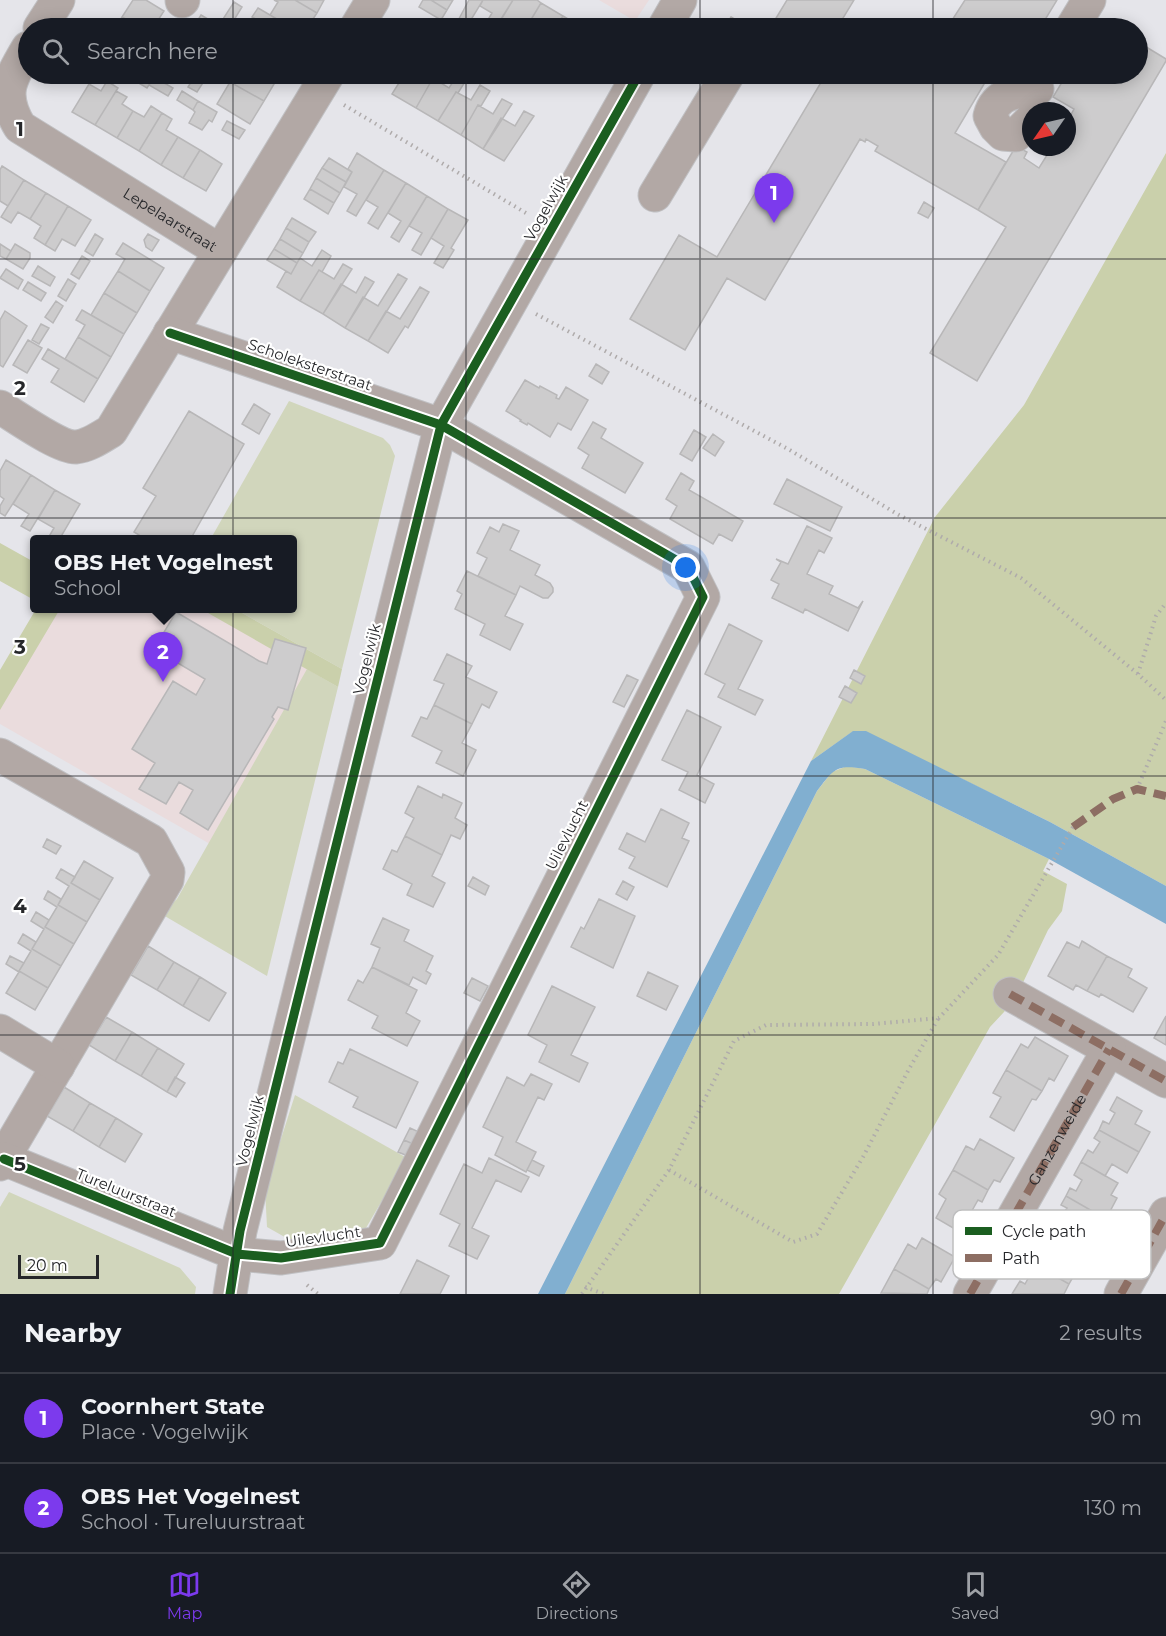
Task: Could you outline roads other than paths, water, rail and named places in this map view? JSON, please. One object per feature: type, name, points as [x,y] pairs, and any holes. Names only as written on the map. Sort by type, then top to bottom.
[{"type":"street","points":[[46,18],[57,0]]},
{"type":"street","points":[[362,18],[374,0]]},
{"type":"street","points":[[1078,18],[1089,0]]},
{"type":"street","name":"Lepelaarstraat","points":[[18,65],[8,82],[5,95],[8,113],[20,127],[220,251],[322,84]]},
{"type":"street","name":"Vogelwijk","points":[[230,1294],[240,1231],[441,425],[633,84]]},
{"type":"street","points":[[655,195],[722,84]]},
{"type":"street","points":[[0,407],[62,444],[76,447],[96,440],[111,430],[220,251]]},
{"type":"street","name":"Scholeksterstraat","points":[[170,333],[441,425]]},
{"type":"street","name":"Uilevlucht","points":[[237,1254],[281,1258],[380,1243],[703,597],[688,567],[441,425]]},
{"type":"street","name":"Tureluurstraat","points":[[0,755],[151,841],[168,872],[167,880],[2,1161],[237,1254]]},
{"type":"street","points":[[1010,994],[1166,1081]]},
{"type":"street","points":[[0,1031],[58,1066]]},
{"type":"street","name":"Ganzenweide","points":[[1018,1210],[1109,1049]]},
{"type":"street","points":[[1151,1241],[1166,1214]]},
{"type":"street","name":"Ganzenweide","points":[[970,1294],[979,1279]]},
{"type":"street","points":[[1121,1294],[1129,1279]]},
{"type":"water","points":[[853,731],[866,731],[1050,822],[1166,886],[1166,924],[1049,859],[865,769],[848,767],[836,770],[817,791],[565,1294],[538,1294],[811,761]]},
{"type":"place","name":"Coornhert State","points":[[774,223]]},
{"type":"place","name":"OBS Het Vogelnest","points":[[163,682]]}]
